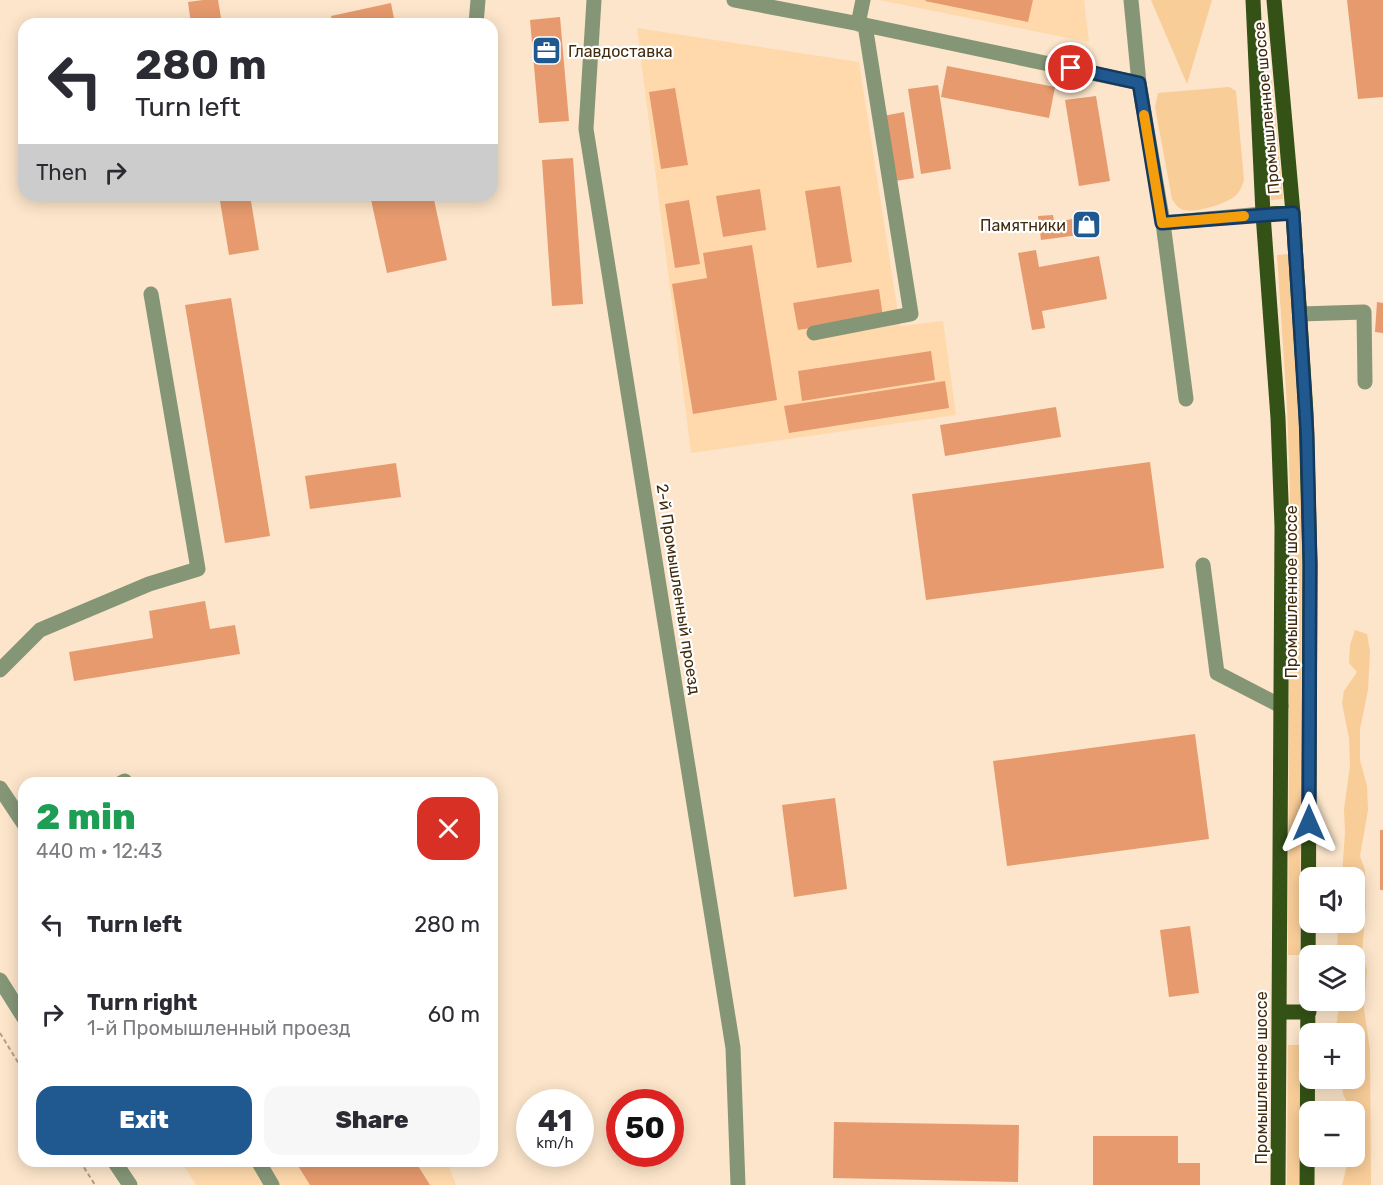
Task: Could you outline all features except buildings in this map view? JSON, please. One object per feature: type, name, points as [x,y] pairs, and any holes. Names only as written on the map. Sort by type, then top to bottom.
[{"type":"main road","name":"Промышленное шоссе","points":[[1253,0],[1263,214],[1278,418],[1282,526],[1278,1185]]},
{"type":"main road","name":"Промышленное шоссе","points":[[1274,0],[1293,213],[1306,413],[1310,564],[1308,1185]]},
{"type":"main road","points":[[1263,214],[1293,213]]},
{"type":"main road","points":[[1279,1012],[1309,1012]]},
{"type":"street","points":[[476,18],[478,0]]},
{"type":"street","name":"2-й Промышленный проезд","points":[[594,0],[586,129],[733,1048],[738,1185]]},
{"type":"street","points":[[734,0],[1139,83]]},
{"type":"street","points":[[814,333],[911,314],[862,25],[863,0]]},
{"type":"street","points":[[1131,0],[1139,83],[1162,223],[1186,399]]},
{"type":"street","points":[[1162,223],[1263,214]]},
{"type":"street","points":[[0,670],[40,630],[149,584],[198,569],[151,294]]},
{"type":"street","points":[[1300,314],[1364,312],[1365,382]]},
{"type":"street","points":[[1203,565],[1217,673],[1281,706]]},
{"type":"street","points":[[0,788],[18,815]]},
{"type":"street","points":[[0,980],[18,1008]]},
{"type":"street","points":[[118,1167],[130,1185]]},
{"type":"street","points":[[262,1167],[272,1185]]},
{"type":"path","points":[[0,1034],[18,1062]]},
{"type":"path","points":[[84,1167],[95,1185]]},
{"type":"shaded area","points":[[879,0],[1084,0],[1089,42]]},
{"type":"shaded area","points":[[1151,0],[1212,0],[1187,84]]},
{"type":"shaded area","points":[[637,28],[859,62],[900,326],[943,321],[956,415],[691,453]]},
{"type":"shaded area","points":[[1272,79],[1283,199],[1271,200],[1268,80]]},
{"type":"shaded area","points":[[1229,87],[1236,91],[1244,180],[1240,191],[1231,199],[1208,208],[1192,211],[1181,209],[1172,199],[1155,107],[1158,93]]},
{"type":"shaded area","points":[[1288,254],[1298,406],[1302,539],[1299,955],[1288,955],[1290,493],[1287,405],[1277,255]]},
{"type":"shaded area","points":[[1355,630],[1367,634],[1370,651],[1368,690],[1360,729],[1360,760],[1367,786],[1368,810],[1360,856],[1364,867],[1343,867],[1344,809],[1350,766],[1349,738],[1342,703],[1344,691],[1357,672],[1349,663],[1350,645]]},
{"type":"shaded area","points":[[1365,870],[1366,906],[1365,918]]},
{"type":"shaded area","points":[[1338,933],[1364,933],[1363,945],[1337,945]]},
{"type":"shaded area","points":[[1365,963],[1367,970],[1365,996]]},
{"type":"shaded area","points":[[1338,1011],[1364,1011],[1370,1050],[1371,1185],[1342,1185],[1346,1167],[1365,1167],[1365,1101],[1346,1101],[1342,1089],[1365,1089],[1365,1023],[1337,1023]]},
{"type":"shaded area","points":[[1288,1045],[1299,1045],[1299,1185],[1287,1185]]},
{"type":"shaded area","points":[[185,1167],[449,1167],[456,1185],[196,1185]]},
{"type":"slow traffic","points":[[1144,115],[1162,223],[1244,216]]},
{"type":"place","name":"Главдоставка","points":[[547,51]]},
{"type":"place","name":"Памятники","points":[[1087,225]]},
{"type":"route","points":[[1071,68],[1139,83],[1162,223],[1293,213],[1307,434],[1310,564],[1309,823]]}]
